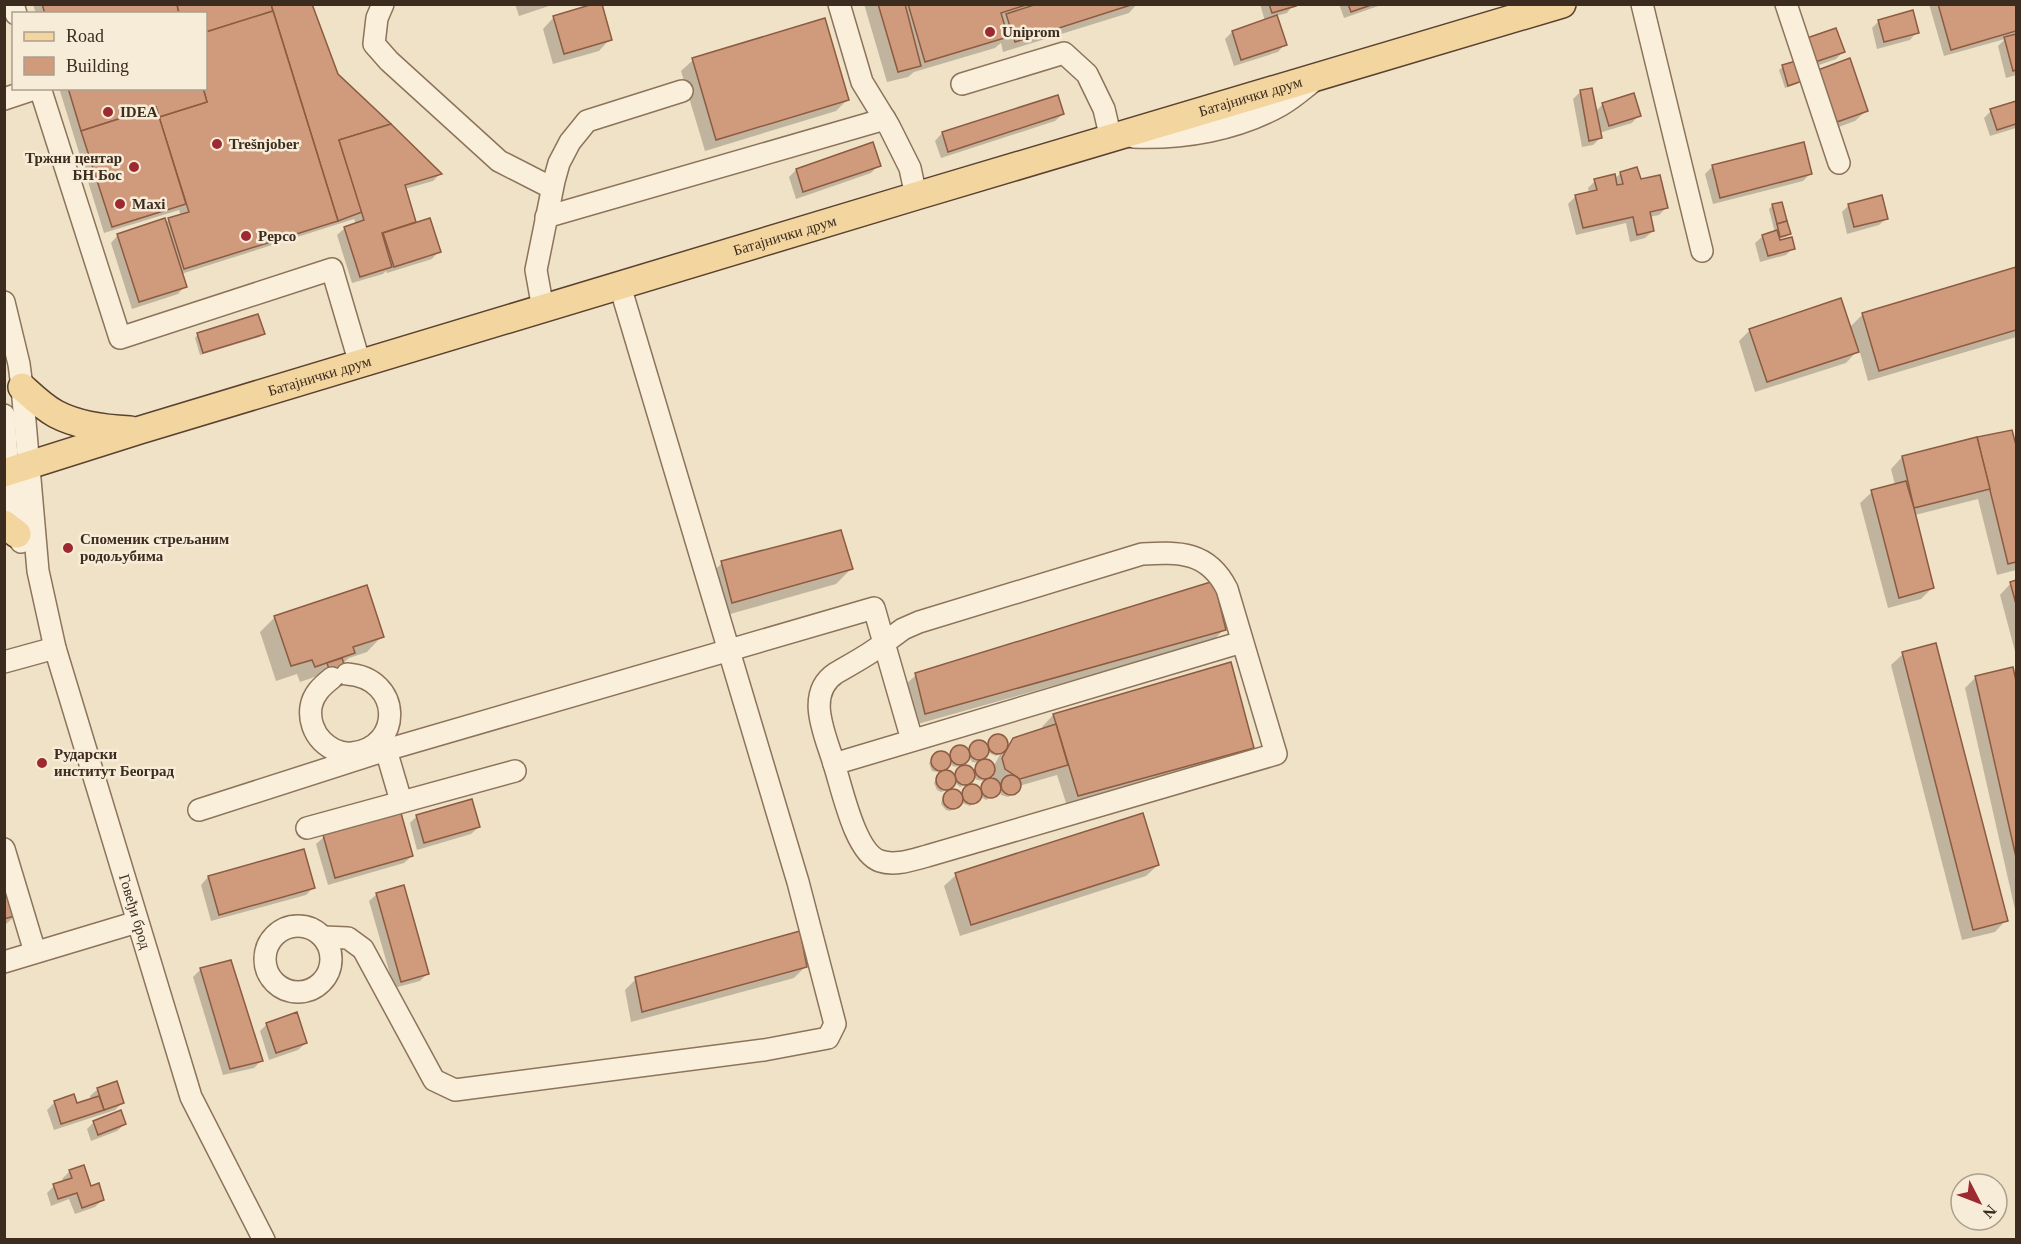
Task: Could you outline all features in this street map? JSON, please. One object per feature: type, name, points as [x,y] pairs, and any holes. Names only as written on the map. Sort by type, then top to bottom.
[{"type":"main road","name":"Батајнички друм","points":[[14,470],[916,196],[1562,4]]},
{"type":"main road","points":[[22,387],[58,415],[78,422],[115,429],[140,430]]},
{"type":"street","points":[[383,4],[377,18],[374,44],[389,61],[499,161],[552,189]]},
{"type":"street","points":[[839,4],[862,82],[885,119],[910,168],[916,196]]},
{"type":"street","points":[[1642,4],[1701,251]]},
{"type":"street","points":[[1786,4],[1839,163]]},
{"type":"street","points":[[962,84],[1064,53],[1087,74],[1104,109],[1114,138]]},
{"type":"street","points":[[4,99],[33,90]]},
{"type":"street","points":[[40,90],[120,338],[332,269],[360,364]]},
{"type":"street","points":[[543,309],[536,270],[552,189],[559,163],[570,142],[587,121],[682,91]]},
{"type":"street","points":[[546,217],[885,119]]},
{"type":"street","points":[[323,937],[348,938],[363,949],[434,1080],[455,1090],[764,1050],[828,1038],[835,1024],[807,915],[699,545],[620,286]]},
{"type":"street","points":[[4,302],[22,387],[11,529],[38,571]]},
{"type":"street","points":[[4,415],[14,470],[38,571]]},
{"type":"street","points":[[1169,552],[1185,554],[1197,558],[1216,570],[1227,589],[1276,754],[927,856],[899,862],[879,861],[864,848],[858,836],[820,714],[820,693],[830,678],[862,660],[884,643],[903,629],[919,622],[1142,554],[1169,552]]},
{"type":"street","name":"Говеђи брод","points":[[38,571],[55,648],[192,1096],[264,1239]]},
{"type":"street","points":[[199,810],[382,745],[874,608],[912,740]]},
{"type":"street","points":[[834,764],[1242,642]]},
{"type":"street","points":[[4,662],[55,648]]},
{"type":"street","points":[[382,745],[372,746],[360,752],[347,753],[335,750],[324,743],[316,734],[311,721],[311,708],[322,686],[340,676],[358,675],[371,679],[381,688],[390,712],[382,745],[401,801]]},
{"type":"street","points":[[307,828],[515,771]]},
{"type":"street","points":[[4,849],[35,952]]},
{"type":"street","points":[[4,962],[137,922]]},
{"type":"building","points":[[42,4],[177,4],[179,12],[44,12]]},
{"type":"building","points":[[177,4],[271,4],[273,11],[207,32],[207,12],[179,12]]},
{"type":"building","points":[[271,4],[312,4],[338,74],[391,124],[339,140],[362,212],[338,221]]},
{"type":"building","points":[[593,4],[602,4],[612,40],[564,54],[553,16]]},
{"type":"building","points":[[878,4],[905,4],[921,66],[898,72]]},
{"type":"building","points":[[908,4],[1029,4],[1001,13],[1008,37],[925,62]]},
{"type":"building","points":[[1037,4],[1134,4],[1015,42],[1006,14]]},
{"type":"building","points":[[1269,4],[1295,4],[1296,6],[1272,13]]},
{"type":"building","points":[[1348,4],[1374,4],[1351,12]]},
{"type":"building","points":[[1938,4],[2016,4],[2016,31],[1951,50]]},
{"type":"building","points":[[1913,10],[1919,33],[1884,42],[1878,20]]},
{"type":"building","points":[[273,11],[338,221],[184,269],[168,218],[189,212],[159,117],[207,102],[204,90],[207,90],[207,32]]},
{"type":"building","points":[[1277,15],[1287,45],[1241,60],[1232,31]]},
{"type":"building","points":[[825,18],[849,100],[716,140],[692,58]]},
{"type":"building","points":[[1836,28],[1845,52],[1815,62],[1807,38]]},
{"type":"building","points":[[2016,34],[2016,70],[2013,71],[2004,37]]},
{"type":"building","points":[[1850,58],[1868,111],[1837,122],[1818,70]]},
{"type":"building","points":[[1796,61],[1802,81],[1788,86],[1782,65]]},
{"type":"building","points":[[1592,88],[1602,138],[1589,141],[1580,90]]},
{"type":"building","name":"IDEA","points":[[69,90],[204,90],[207,102],[159,117],[156,107],[81,131]]},
{"type":"building","points":[[1634,93],[1641,116],[1609,126],[1602,103]]},
{"type":"building","points":[[1058,95],[1064,114],[948,152],[942,132]]},
{"type":"building","points":[[2016,101],[2016,124],[1997,130],[1990,109]]},
{"type":"building","name":"Тржни центар БН Бос","points":[[156,107],[186,204],[112,227],[81,131]]},
{"type":"building","points":[[391,124],[442,174],[405,185],[416,222],[382,233],[392,267],[360,277],[344,227],[364,220],[339,140]]},
{"type":"building","points":[[873,142],[881,166],[803,192],[796,169]]},
{"type":"building","points":[[1804,142],[1812,174],[1720,198],[1712,165]]},
{"type":"building","points":[[1637,167],[1641,179],[1660,175],[1668,208],[1650,212],[1654,231],[1637,235],[1633,217],[1583,228],[1575,195],[1597,190],[1594,179],[1615,174],[1617,185],[1623,184],[1620,172]]},
{"type":"building","points":[[1882,195],[1888,219],[1854,227],[1848,204]]},
{"type":"building","points":[[1782,202],[1787,221],[1777,224],[1772,204]]},
{"type":"building","points":[[165,218],[187,287],[139,302],[117,234]]},
{"type":"building","points":[[430,218],[441,252],[394,267],[383,233]]},
{"type":"building","points":[[1787,221],[1791,234],[1780,237],[1777,224]]},
{"type":"building","points":[[1777,230],[1780,240],[1792,237],[1795,249],[1768,256],[1762,235]]},
{"type":"building","points":[[2016,267],[2016,330],[1879,371],[1862,313]]},
{"type":"building","points":[[1841,298],[1859,352],[1767,382],[1749,329]]},
{"type":"building","points":[[258,314],[265,334],[203,353],[197,333]]},
{"type":"building","points":[[2012,430],[2016,445],[2016,562],[2008,564],[1977,437]]},
{"type":"building","points":[[1977,437],[1990,489],[1914,508],[1902,456]]},
{"type":"building","points":[[1906,481],[1934,588],[1899,598],[1871,490]]},
{"type":"building","points":[[841,530],[853,569],[732,603],[721,561]]},
{"type":"building","points":[[2016,580],[2016,604],[2010,582]]},
{"type":"building","points":[[1214,581],[1226,630],[925,714],[915,673]]},
{"type":"building","points":[[367,585],[384,637],[353,647],[355,653],[315,667],[312,660],[291,666],[274,616]]},
{"type":"building","points":[[1936,643],[2008,921],[1973,930],[1902,652]]},
{"type":"building","points":[[342,658],[350,682],[335,687],[327,663]]},
{"type":"building","points":[[1231,662],[1254,748],[1078,796],[1053,714]]},
{"type":"building","points":[[2013,667],[2016,681],[2016,857],[1975,676]]},
{"type":"building","points":[[1056,724],[1068,765],[1020,779],[1005,769],[1002,758],[1013,738]]},
{"type":"building","points":[[998,734],[1005,737],[1008,744],[1005,751],[998,754],[991,751],[988,744],[991,737]]},
{"type":"building","points":[[979,740],[986,743],[989,750],[986,757],[979,760],[972,757],[969,750],[972,743]]},
{"type":"building","points":[[960,745],[967,748],[970,755],[967,762],[960,765],[953,762],[950,755],[953,748]]},
{"type":"building","points":[[941,751],[948,754],[951,761],[948,768],[941,771],[934,768],[931,761],[934,754]]},
{"type":"building","points":[[985,759],[992,762],[995,769],[992,776],[985,779],[978,776],[975,769],[978,762]]},
{"type":"building","points":[[965,765],[972,768],[975,775],[972,782],[965,785],[958,782],[955,775],[958,768]]},
{"type":"building","points":[[946,770],[953,773],[956,780],[953,787],[946,790],[939,787],[936,780],[939,773]]},
{"type":"building","points":[[1011,775],[1018,778],[1021,785],[1018,792],[1011,795],[1004,792],[1001,785],[1004,778]]},
{"type":"building","points":[[991,778],[998,781],[1001,788],[998,795],[991,798],[984,795],[981,788],[984,781]]},
{"type":"building","points":[[972,784],[979,787],[982,794],[979,801],[972,804],[965,801],[962,794],[965,787]]},
{"type":"building","points":[[953,789],[960,792],[963,799],[960,806],[953,809],[946,806],[943,799],[946,792]]},
{"type":"building","points":[[472,799],[480,827],[424,843],[416,815]]},
{"type":"building","points":[[401,813],[413,856],[335,878],[323,835]]},
{"type":"building","points":[[1143,813],[1159,865],[971,925],[955,873]]},
{"type":"building","points":[[304,849],[315,888],[219,915],[208,876]]},
{"type":"building","points":[[4,872],[18,915],[4,919]]},
{"type":"building","points":[[404,885],[429,974],[401,982],[376,893]]},
{"type":"building","points":[[800,931],[807,967],[642,1012],[635,977]]},
{"type":"building","points":[[231,960],[263,1061],[230,1069],[200,968]]},
{"type":"building","points":[[297,1012],[307,1043],[276,1053],[266,1023]]},
{"type":"building","points":[[117,1081],[124,1103],[104,1110],[97,1088]]},
{"type":"building","points":[[74,1094],[77,1103],[99,1096],[104,1110],[61,1124],[54,1101]]},
{"type":"building","points":[[121,1110],[126,1124],[98,1135],[93,1121]]},
{"type":"building","points":[[84,1165],[91,1186],[99,1183],[104,1200],[82,1208],[77,1193],[58,1199],[53,1184],[72,1178],[69,1170]]},
{"type":"place","name":"Uniprom","points":[[990,32]]},
{"type":"place","name":"IDEA","points":[[108,112]]},
{"type":"place","name":"Trešnjober","points":[[217,144]]},
{"type":"place","name":"Тржни центар БН Бос","points":[[134,167]]},
{"type":"place","name":"Maxi","points":[[120,204]]},
{"type":"place","name":"Pepco","points":[[246,236]]},
{"type":"place","name":"Споменик стрељаним родољубима","points":[[68,548]]},
{"type":"place","name":"Рударски институт Београд","points":[[42,763]]}]
